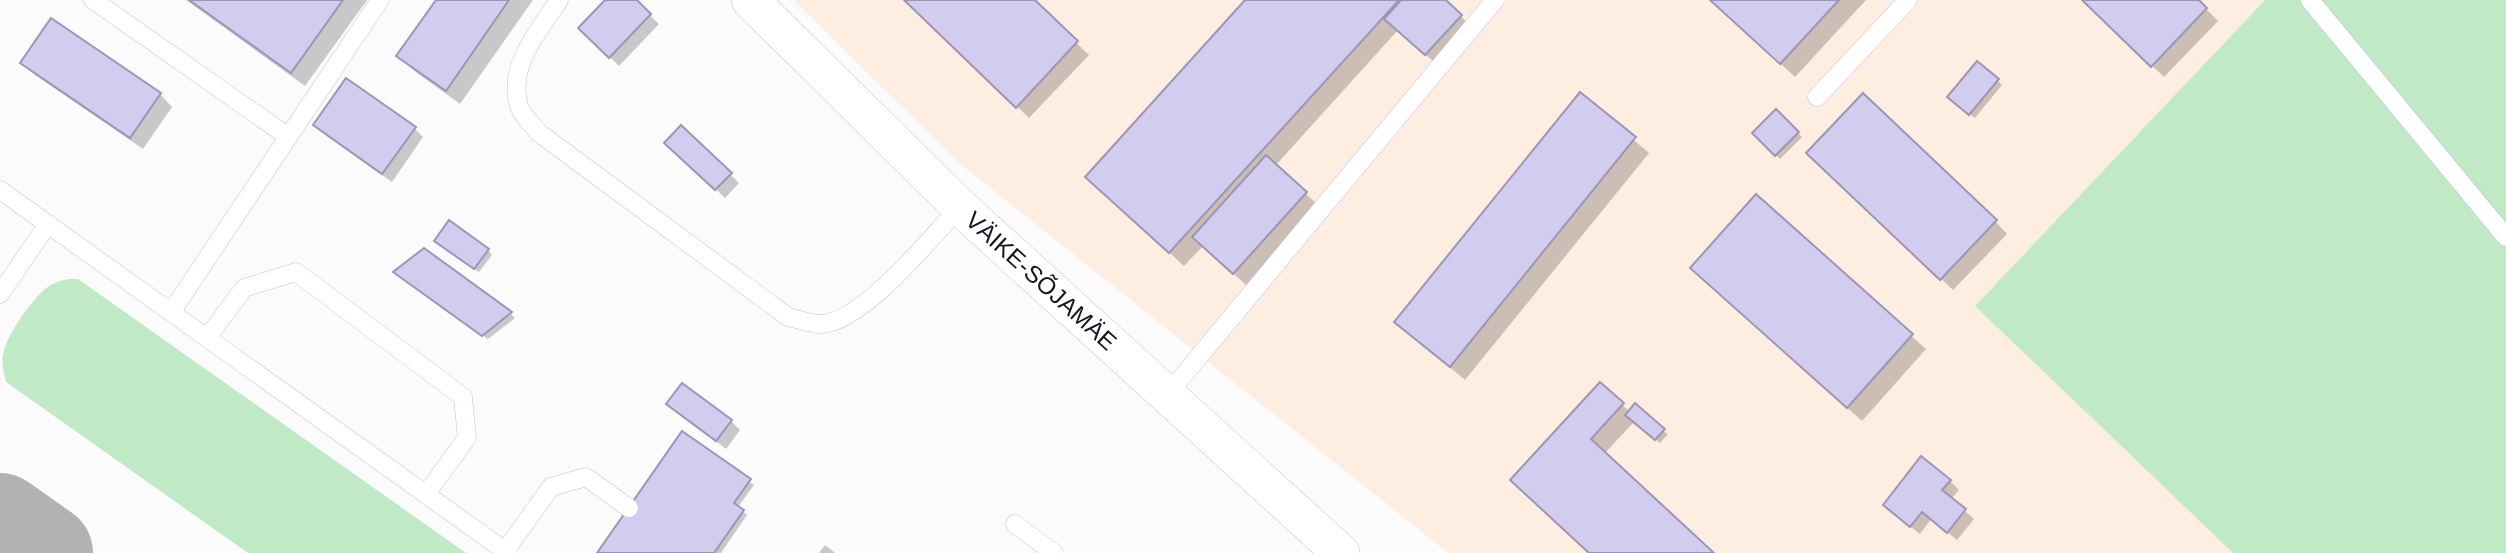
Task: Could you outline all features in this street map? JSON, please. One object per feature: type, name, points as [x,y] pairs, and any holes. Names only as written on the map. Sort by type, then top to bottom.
[{"type":"street","name":"VÄIKE-SÕJAMÄE","points":[[750,0],[960,207],[1341,553]]},
{"type":"lane","points":[[93,0],[287,136]]},
{"type":"lane","points":[[172,311],[380,0]]},
{"type":"lane","points":[[559,0],[520,62],[515,83],[519,109],[539,133],[788,317],[820,324],[838,321],[857,311],[960,207]]},
{"type":"lane","points":[[1167,395],[1495,0]]},
{"type":"lane","points":[[1817,97],[1908,0]]},
{"type":"lane","points":[[2310,0],[2506,237]]},
{"type":"lane","points":[[0,190],[506,552],[551,487],[586,477],[629,508]]},
{"type":"lane","points":[[0,294],[48,224]]},
{"type":"lane","points":[[208,337],[244,288],[296,272],[463,397],[467,438],[426,494]]},
{"type":"lane","points":[[1015,524],[1054,553]]},
{"type":"shaded area","points":[[793,0],[2265,0],[1975,306],[2233,553],[1448,553],[959,163]]},
{"type":"green space","points":[[2265,0],[2506,0],[2506,553],[2233,553],[1975,306]]},
{"type":"green space","points":[[70,279],[78,279],[466,553],[248,553],[6,382],[3,355],[20,320],[45,289]]},
{"type":"building","points":[[189,0],[343,0],[291,73]]},
{"type":"building","points":[[436,0],[509,0],[446,91],[396,56]]},
{"type":"building","points":[[605,0],[637,0],[651,14],[609,58],[578,28]]},
{"type":"building","points":[[904,0],[1035,0],[1078,41],[1016,108]]},
{"type":"building","points":[[1245,0],[1399,0],[1169,253],[1085,177]]},
{"type":"building","points":[[1401,0],[1446,0],[1462,15],[1425,55],[1384,19]]},
{"type":"building","points":[[1710,0],[1839,0],[1780,64]]},
{"type":"building","points":[[2082,0],[2199,0],[2207,8],[2151,67]]},
{"type":"building","points":[[51,18],[161,93],[130,138],[20,63]]},
{"type":"building","points":[[1977,61],[1999,79],[1969,115],[1947,97]]},
{"type":"building","points":[[346,78],[416,127],[382,174],[313,125]]},
{"type":"building","points":[[1580,92],[1636,137],[1450,367],[1394,322]]},
{"type":"building","points":[[1863,93],[1997,220],[1940,280],[1806,153]]},
{"type":"building","points":[[1776,109],[1799,132],[1775,156],[1752,133]]},
{"type":"building","points":[[681,125],[732,173],[715,190],[664,143]]},
{"type":"building","points":[[1266,155],[1307,192],[1233,274],[1192,237]]},
{"type":"building","points":[[1756,194],[1913,334],[1847,408],[1690,268]]},
{"type":"building","points":[[449,220],[489,249],[474,269],[434,241]]},
{"type":"building","points":[[424,248],[512,312],[482,336],[393,272]]},
{"type":"building","points":[[1600,382],[1624,403],[1591,439],[1714,553],[1589,553],[1510,480]]},
{"type":"building","points":[[682,383],[732,420],[716,441],[666,404]]},
{"type":"building","points":[[1635,403],[1665,429],[1655,440],[1625,415]]},
{"type":"building","points":[[682,431],[751,479],[734,503],[744,510],[714,553],[597,553]]},
{"type":"building","points":[[1921,456],[1951,480],[1942,490],[1966,509],[1947,533],[1922,512],[1910,527],[1883,505]]},
{"type":"taxiway","points":[[0,522],[44,553]]}]
